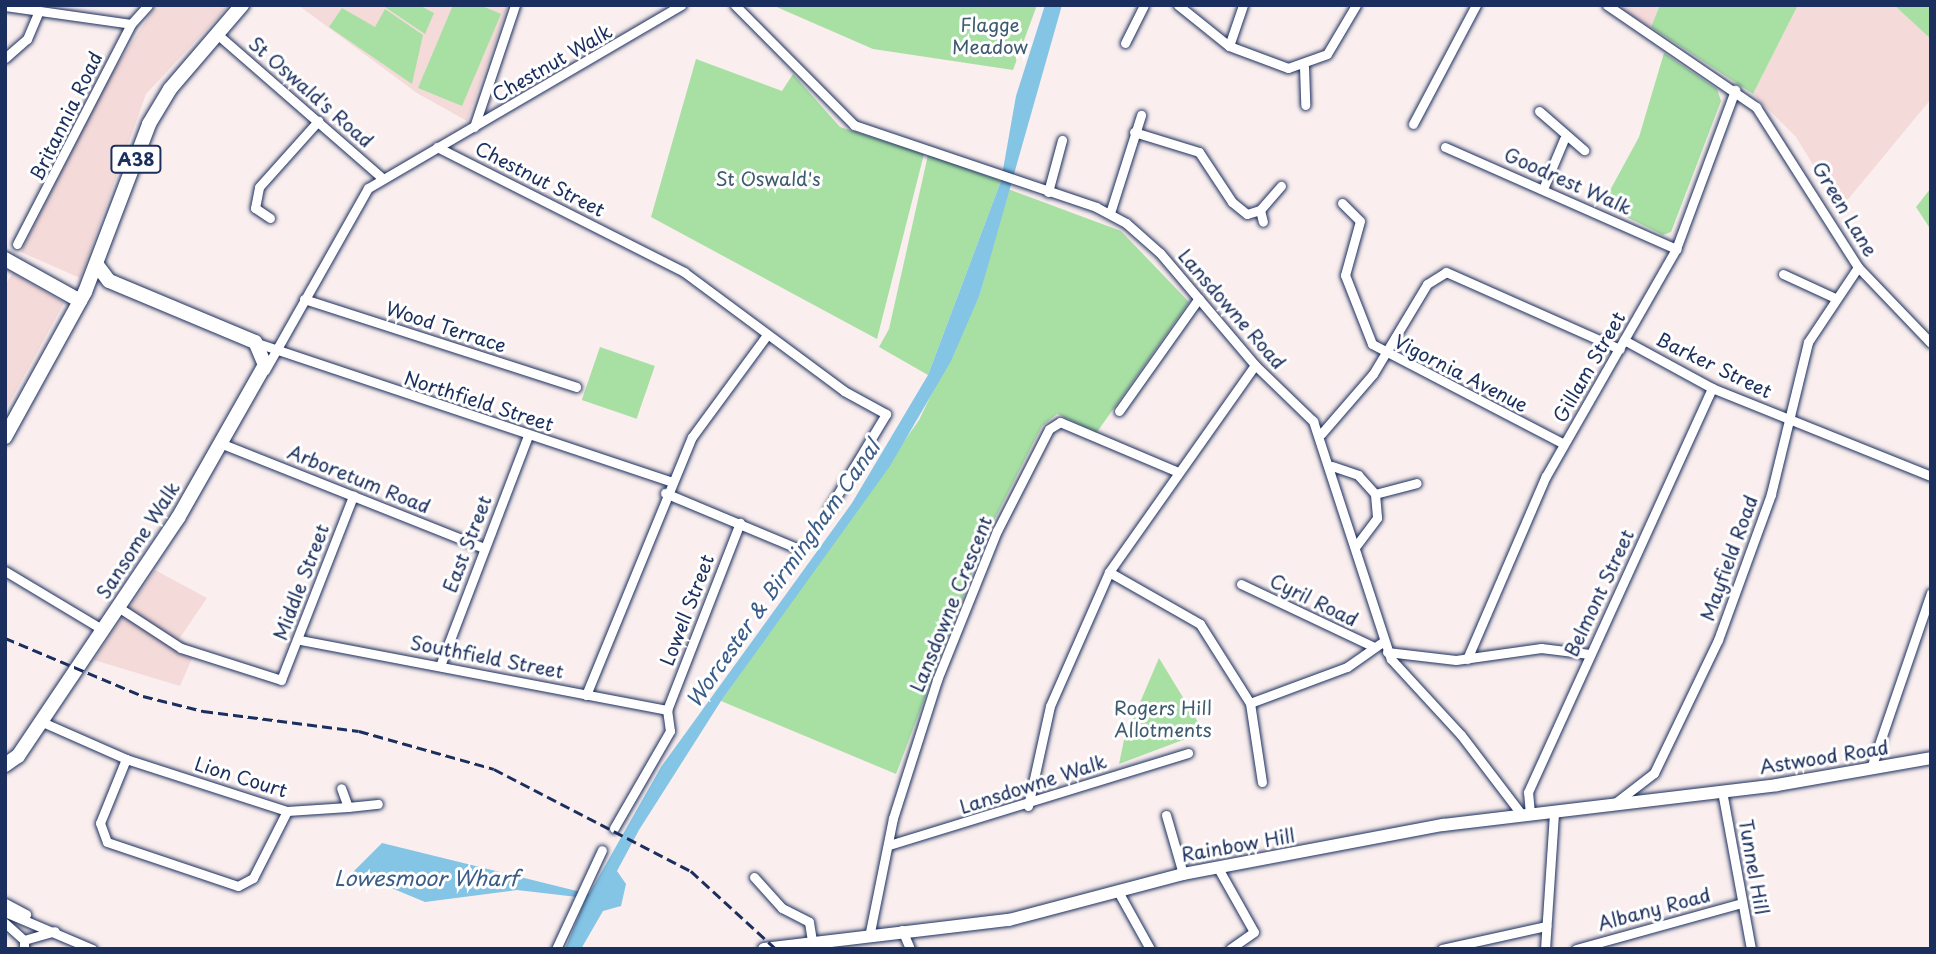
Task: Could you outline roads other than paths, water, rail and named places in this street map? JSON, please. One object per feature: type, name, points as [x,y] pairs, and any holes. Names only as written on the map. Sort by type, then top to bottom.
[{"type":"main road","name":"A38","points":[[5,438],[97,265],[149,124],[242,5]]},
{"type":"main road","points":[[6,261],[80,301]]},
{"type":"main road","points":[[97,265],[109,281],[255,342],[265,356],[262,374]]},
{"type":"main road","name":"Sansome Walk","points":[[5,765],[40,721],[103,630],[262,374]]},
{"type":"main road","name":"Astwood Road","points":[[1722,792],[1931,758]]},
{"type":"main road","name":"Rainbow Hill","points":[[764,949],[870,932],[1009,920],[1119,895],[1183,874],[1526,815],[1722,792]]},
{"type":"street","name":"Britannia Road","points":[[17,244],[131,24],[148,5]]},
{"type":"street","points":[[474,127],[515,5]]},
{"type":"street","name":"Chestnut Walk","points":[[437,147],[497,115],[681,5]]},
{"type":"street","points":[[1125,43],[1143,5]]},
{"type":"street","points":[[1178,5],[1229,46],[1265,62],[1304,67],[1327,54],[1356,5]]},
{"type":"street","points":[[1229,46],[1243,5]]},
{"type":"street","points":[[1413,124],[1476,5]]},
{"type":"street","name":"Green Lane","points":[[1606,5],[1735,90],[1767,119],[1858,267],[1931,342]]},
{"type":"street","points":[[5,6],[37,15],[131,24]]},
{"type":"street","name":"Lansdowne Road","points":[[740,7],[854,125],[999,178],[1110,213],[1139,233],[1199,298],[1255,365],[1321,434],[1387,652],[1526,815]]},
{"type":"street","points":[[5,58],[27,39],[37,15]]},
{"type":"street","name":"St Oswald's Road","points":[[217,34],[382,178]]},
{"type":"street","points":[[1304,67],[1305,106]]},
{"type":"street","name":"Gillam Street","points":[[1466,659],[1509,553],[1564,443],[1676,249],[1735,90]]},
{"type":"street","points":[[485,97],[497,115]]},
{"type":"street","points":[[1539,111],[1564,139],[1584,150]]},
{"type":"street","points":[[1110,213],[1141,115]]},
{"type":"street","points":[[270,218],[255,208],[259,187],[318,121]]},
{"type":"street","points":[[1134,132],[1199,152],[1237,208],[1260,210]]},
{"type":"street","points":[[1543,189],[1564,139]]},
{"type":"street","points":[[1048,192],[1062,140]]},
{"type":"street","points":[[382,178],[437,147]]},
{"type":"street","name":"Chestnut Street","points":[[437,147],[684,272],[767,335],[886,414],[828,510]]},
{"type":"street","name":"Goodrest Walk","points":[[1445,147],[1676,249]]},
{"type":"street","name":"Sansome Walk","points":[[262,374],[358,201],[382,178]]},
{"type":"street","points":[[1260,210],[1281,186]]},
{"type":"street","name":"Vigornia Avenue","points":[[1342,203],[1360,221],[1346,262],[1348,290],[1384,355],[1564,443]]},
{"type":"street","points":[[1260,210],[1263,222]]},
{"type":"street","name":"Mayfield Road","points":[[1612,806],[1654,773],[1718,640],[1771,494],[1808,342],[1833,297],[1858,267]]},
{"type":"street","points":[[1321,434],[1342,416],[1384,355],[1427,284],[1447,272],[1620,349]]},
{"type":"street","points":[[1783,274],[1833,297]]},
{"type":"street","points":[[1119,411],[1199,298]]},
{"type":"street","name":"Wood Terrace","points":[[304,299],[576,387]]},
{"type":"street","points":[[586,695],[665,493],[692,437],[767,335]]},
{"type":"street","name":"Barker Street","points":[[1625,340],[1712,388],[1931,476]]},
{"type":"street","name":"Northfield Street","points":[[255,342],[276,352],[670,481]]},
{"type":"street","points":[[1028,806],[1050,706],[1108,572],[1176,471],[1255,365]]},
{"type":"street","name":"Belmont Street","points":[[1526,815],[1528,792],[1712,388]]},
{"type":"street","name":"Lansdowne Crescent","points":[[870,932],[889,845],[937,680],[997,531],[1048,429],[1060,422],[1176,471]]},
{"type":"street","name":"East Street","points":[[440,666],[528,435]]},
{"type":"street","name":"Arboretum Road","points":[[220,443],[484,548]]},
{"type":"street","points":[[1332,466],[1358,475],[1375,494],[1377,518],[1356,546]]},
{"type":"street","points":[[1375,494],[1417,482]]},
{"type":"street","points":[[665,493],[799,549]]},
{"type":"street","name":"Middle Street","points":[[118,607],[181,648],[281,680],[300,640],[353,496]]},
{"type":"street","name":"Lowell Street","points":[[614,828],[670,731],[667,710],[740,523]]},
{"type":"street","points":[[5,571],[103,630]]},
{"type":"street","points":[[1108,572],[1190,613],[1250,704],[1262,782]]},
{"type":"street","name":"Cyril Road","points":[[1241,584],[1372,646]]},
{"type":"street","points":[[1871,768],[1931,593]]},
{"type":"street","name":"Southfield Street","points":[[300,640],[667,710]]},
{"type":"street","points":[[1250,704],[1347,667],[1372,646],[1384,641]]},
{"type":"street","points":[[1387,652],[1466,659],[1541,648],[1590,654]]},
{"type":"street","name":"Lion Court","points":[[40,721],[126,759],[287,811],[378,804]]},
{"type":"street","name":"Lansdowne Walk","points":[[889,845],[1028,806],[1188,753]]},
{"type":"street","points":[[126,759],[100,823],[107,842],[238,886],[253,878],[287,811]]},
{"type":"street","points":[[341,788],[348,807]]},
{"type":"street","name":"Tunnel Hill","points":[[1722,792],[1751,949]]},
{"type":"street","points":[[1545,949],[1554,813]]},
{"type":"street","points":[[1166,814],[1183,874]]},
{"type":"street","points":[[555,949],[578,909],[602,850]]},
{"type":"street","points":[[1218,868],[1254,932],[1230,949]]},
{"type":"street","points":[[754,877],[782,908],[809,922],[811,940]]},
{"type":"street","points":[[1119,895],[1150,949]]},
{"type":"street","points":[[5,903],[50,927]]},
{"type":"street","name":"Albany Road","points":[[1576,949],[1742,904]]},
{"type":"street","points":[[5,912],[60,931],[92,949]]},
{"type":"street","points":[[5,923],[24,944],[60,931]]},
{"type":"street","points":[[1442,949],[1546,926]]},
{"type":"street","points":[[902,930],[910,949]]},
{"type":"water","name":"Lowesmoor Wharf","points":[[1045,5],[1062,5],[980,294],[951,361],[890,466],[721,701],[639,830],[617,871],[626,884],[621,906],[603,911],[581,949],[565,949],[586,898],[517,890],[425,902],[353,872],[382,843],[589,894],[661,767],[852,503],[928,375],[1001,181],[1016,96]]},
{"type":"railway","points":[[5,638],[143,696],[203,711],[359,731],[494,769],[691,871],[776,949]]},
{"type":"park label","name":"Flagge Meadow","points":[[990,36]]},
{"type":"park label","name":"St Oswald's","points":[[768,179]]},
{"type":"park label","name":"Rogers Hill Allotments","points":[[1163,719]]},
{"type":"water label","name":"Worcester & Birmingham Canal","points":[[782,573]]}]
